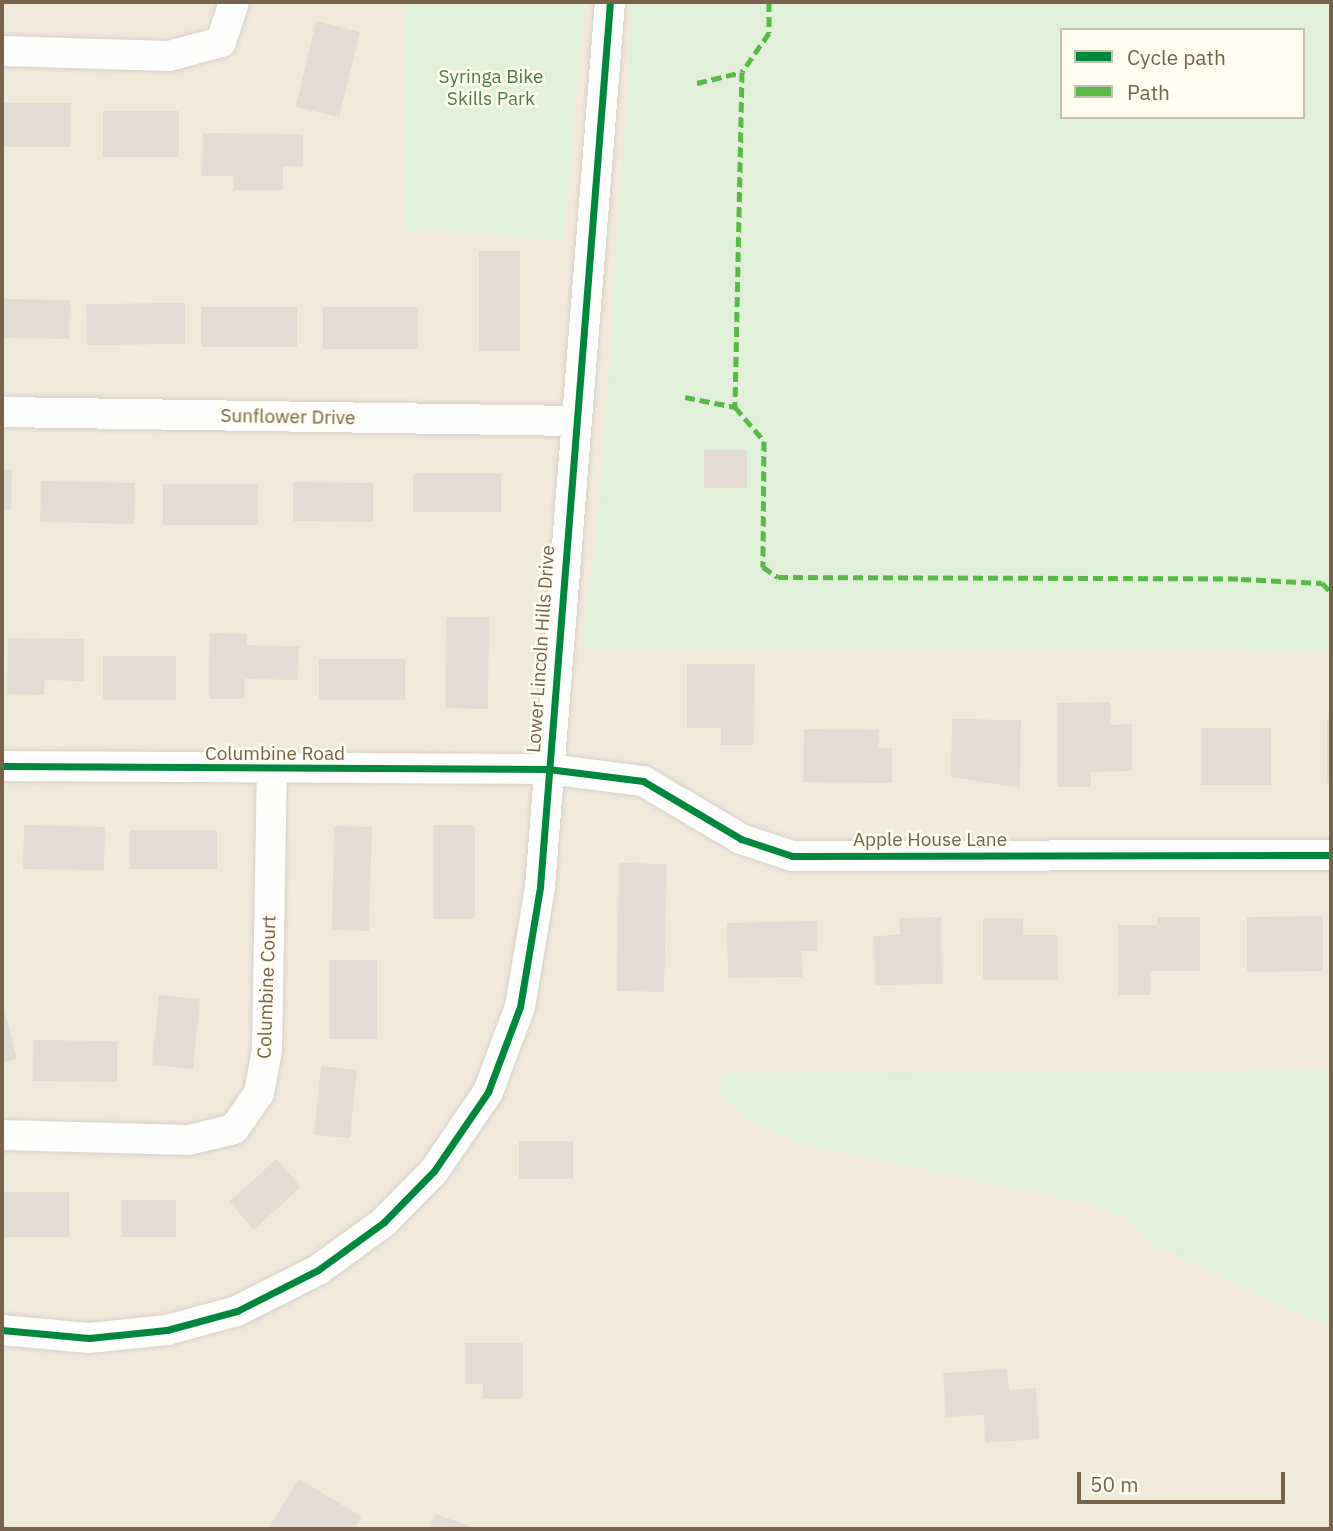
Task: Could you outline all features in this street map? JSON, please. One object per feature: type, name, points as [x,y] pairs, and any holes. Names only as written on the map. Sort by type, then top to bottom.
[{"type":"street","points":[[2,51],[169,56],[222,42],[234,2]]},
{"type":"street","name":"Lower Lincoln Hills Drive","points":[[2,1331],[89,1338],[167,1330],[237,1311],[318,1270],[384,1222],[434,1171],[488,1092],[520,1007],[540,887],[574,421],[610,2]]},
{"type":"street","name":"Sunflower Drive","points":[[2,412],[574,421]]},
{"type":"street","name":"Columbine Road","points":[[2,766],[272,771],[548,769]]},
{"type":"street","name":"Apple House Lane","points":[[548,769],[643,781],[741,839],[792,856],[1331,855]]},
{"type":"street","name":"Columbine Court","points":[[2,1135],[190,1140],[234,1129],[259,1093],[267,1050],[272,771]]},
{"type":"shaded area","points":[[2,2],[1331,2],[1331,1529],[2,1529]]},
{"type":"green space","name":"Syringa Bike Skills Park","points":[[406,2],[584,2],[564,240],[403,229]]},
{"type":"green space","points":[[633,2],[1331,2],[1331,651],[582,650],[600,500]]},
{"type":"green space","points":[[1331,1070],[1331,1328],[1155,1246],[1123,1217],[1085,1203],[801,1144],[751,1120],[717,1093],[724,1073]]},
{"type":"building","points":[[316,21],[360,32],[339,117],[296,107]]},
{"type":"building","points":[[2,103],[70,103],[70,147],[2,147]]},
{"type":"building","points":[[103,111],[179,111],[179,157],[103,157]]},
{"type":"building","points":[[203,133],[303,134],[303,166],[283,166],[283,190],[234,190],[234,176],[202,176]]},
{"type":"building","points":[[479,251],[520,251],[520,351],[479,351]]},
{"type":"building","points":[[2,299],[70,300],[69,339],[2,338]]},
{"type":"building","points":[[185,303],[185,344],[87,345],[86,304]]},
{"type":"building","points":[[201,307],[297,307],[297,347],[201,347]]},
{"type":"building","points":[[323,307],[418,307],[418,349],[323,349]]},
{"type":"building","points":[[704,450],[747,450],[747,488],[704,488]]},
{"type":"building","points":[[2,470],[12,470],[11,510],[2,510]]},
{"type":"building","points":[[413,473],[501,473],[501,512],[413,512]]},
{"type":"building","points":[[41,481],[135,483],[134,524],[40,522]]},
{"type":"building","points":[[293,482],[373,483],[373,522],[293,521]]},
{"type":"building","points":[[163,484],[258,484],[258,525],[163,525]]},
{"type":"building","points":[[446,617],[489,617],[488,709],[445,708]]},
{"type":"building","points":[[210,633],[247,634],[247,645],[299,646],[298,680],[245,679],[244,699],[209,699]]},
{"type":"building","points":[[8,638],[84,639],[84,681],[45,680],[44,695],[7,694]]},
{"type":"building","points":[[103,656],[176,656],[176,700],[103,700]]},
{"type":"building","points":[[319,659],[405,659],[405,700],[319,700]]},
{"type":"building","points":[[687,664],[755,664],[754,745],[721,745],[721,728],[687,728]]},
{"type":"building","points":[[1110,702],[1110,725],[1132,724],[1132,771],[1091,772],[1091,787],[1058,787],[1058,703]]},
{"type":"building","points":[[952,719],[1021,720],[1020,788],[951,777]]},
{"type":"building","points":[[1327,719],[1331,719],[1331,782],[1327,782]]},
{"type":"building","points":[[1202,728],[1271,728],[1271,785],[1202,785]]},
{"type":"building","points":[[804,729],[879,730],[878,748],[892,748],[892,783],[803,782]]},
{"type":"building","points":[[24,825],[105,827],[104,870],[23,869]]},
{"type":"building","points":[[434,825],[475,825],[475,919],[434,919]]},
{"type":"building","points":[[334,826],[372,827],[369,931],[332,930]]},
{"type":"building","points":[[130,830],[217,830],[217,869],[130,869]]},
{"type":"building","points":[[619,863],[667,864],[664,992],[617,991]]},
{"type":"building","points":[[1323,916],[1323,971],[1247,972],[1247,917]]},
{"type":"building","points":[[941,917],[942,984],[875,985],[874,936],[900,935],[899,918]]},
{"type":"building","points":[[1157,917],[1200,917],[1200,971],[1150,971],[1150,995],[1118,995],[1118,925],[1157,925]]},
{"type":"building","points":[[983,918],[1023,918],[1023,935],[1058,935],[1058,980],[983,980]]},
{"type":"building","points":[[817,921],[818,951],[802,951],[803,977],[728,978],[727,923]]},
{"type":"building","points":[[330,960],[377,960],[377,1039],[330,1039]]},
{"type":"building","points":[[159,995],[200,999],[193,1069],[152,1065]]},
{"type":"building","points":[[2,1000],[17,1059],[2,1063]]},
{"type":"building","points":[[34,1040],[117,1041],[117,1082],[33,1081]]},
{"type":"building","points":[[321,1066],[357,1070],[350,1138],[314,1135]]},
{"type":"building","points":[[519,1141],[573,1141],[573,1179],[519,1179]]},
{"type":"building","points":[[276,1159],[301,1187],[254,1230],[229,1202]]},
{"type":"building","points":[[2,1192],[69,1192],[69,1237],[2,1237]]},
{"type":"building","points":[[122,1200],[176,1200],[176,1237],[122,1237]]},
{"type":"building","points":[[466,1343],[523,1343],[523,1399],[483,1399],[483,1384],[466,1384]]},
{"type":"building","points":[[1007,1369],[1009,1390],[1036,1388],[1039,1439],[985,1443],[984,1415],[946,1417],[943,1373]]},
{"type":"building","points":[[299,1479],[362,1517],[354,1529],[268,1529]]},
{"type":"building","points":[[435,1514],[470,1526],[469,1529],[430,1529]]},
{"type":"marked path","points":[[769,2],[769,33],[742,72],[735,407],[764,441],[763,567],[778,577],[1241,579],[1322,583],[1331,592]]},
{"type":"marked path","points":[[697,83],[742,72]]},
{"type":"marked path","points":[[685,397],[735,407]]},
{"type":"cycle path","points":[[2,1330],[89,1338],[167,1330],[237,1311],[318,1270],[384,1222],[434,1171],[488,1092],[520,1007],[540,887],[610,2]]},
{"type":"cycle path","points":[[2,766],[548,769],[643,781],[741,839],[792,856],[1331,855]]}]
